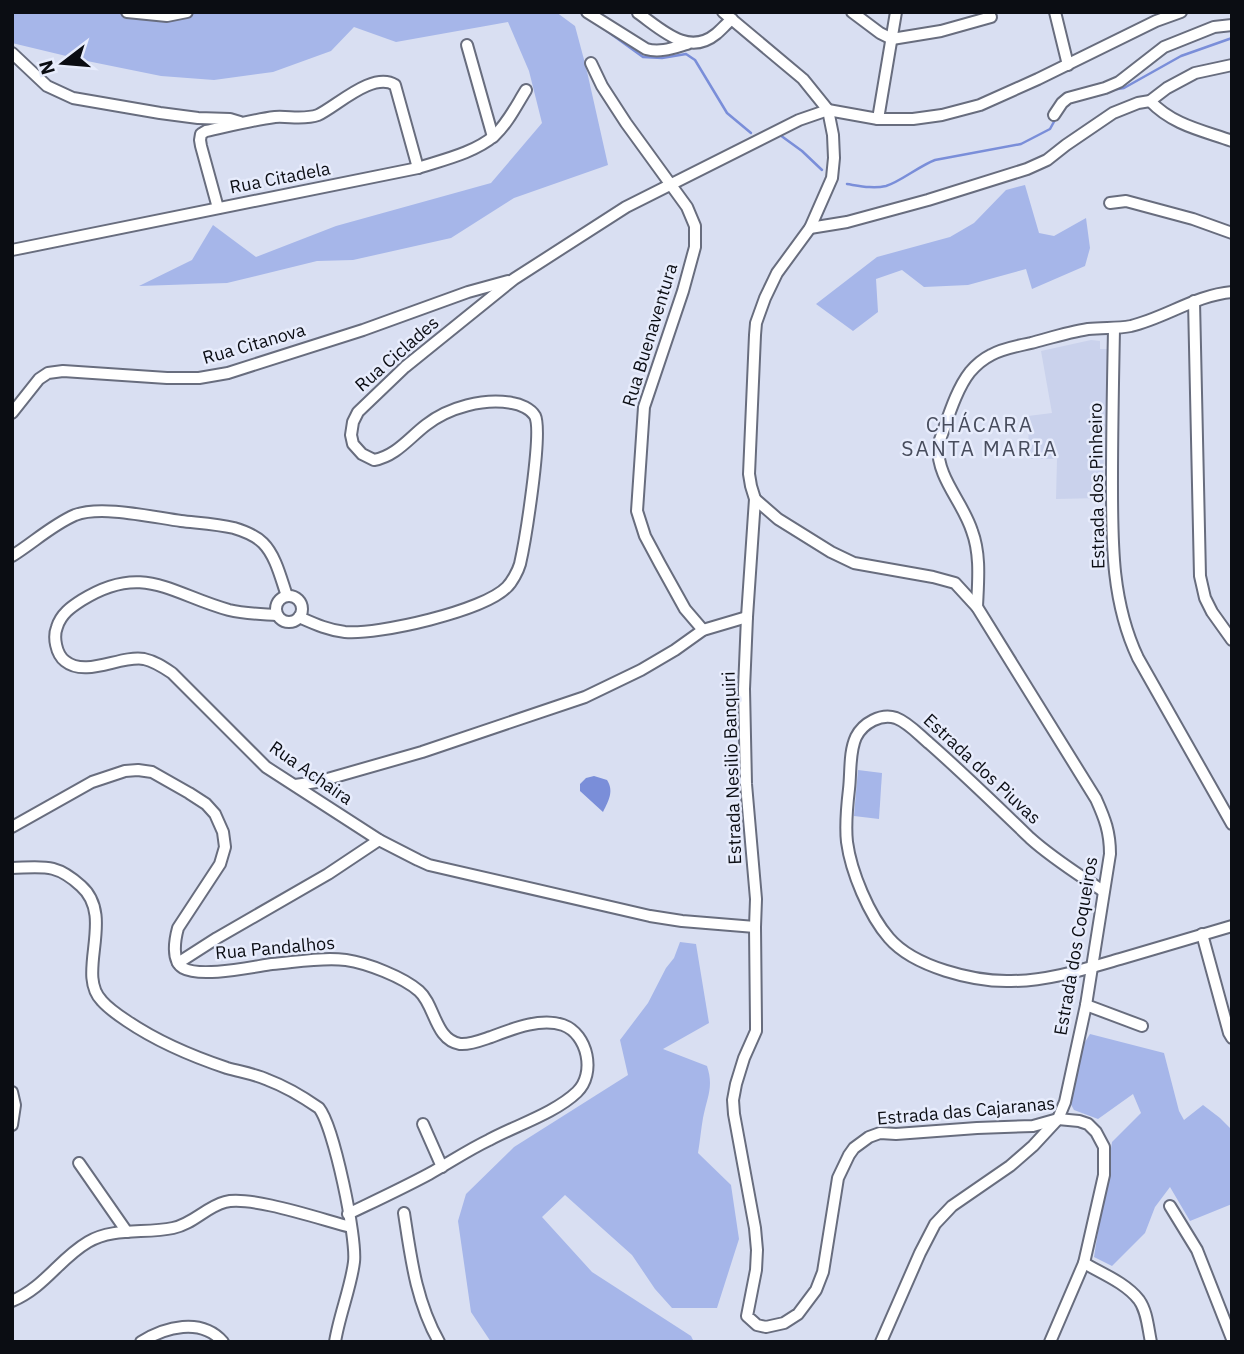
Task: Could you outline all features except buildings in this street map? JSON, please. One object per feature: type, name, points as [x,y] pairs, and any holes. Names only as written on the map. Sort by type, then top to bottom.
[{"type":"street","points":[[127,12],[167,16],[187,12]]},
{"type":"street","points":[[587,12],[654,51],[696,43],[711,37],[727,15],[803,79],[828,110],[878,119],[922,118],[980,105],[1156,21],[1181,12]]},
{"type":"street","points":[[852,12],[892,39],[942,31],[991,17]]},
{"type":"street","points":[[878,119],[896,12]]},
{"type":"street","points":[[1055,12],[1068,65]]},
{"type":"street","points":[[638,13],[667,34],[687,44]]},
{"type":"street","points":[[1054,115],[1068,98],[1119,82],[1164,47],[1213,27],[1232,25]]},
{"type":"street","points":[[467,45],[493,137]]},
{"type":"street","points":[[12,53],[47,86],[73,98],[243,123]]},
{"type":"street","name":"Rua Buenaventura","points":[[591,63],[626,123],[687,207],[695,226],[695,247],[644,407],[637,510],[645,536],[660,564],[685,609],[703,630]]},
{"type":"street","points":[[810,228],[848,222],[1027,169],[1046,160],[1113,113],[1150,101],[1187,77],[1232,65]]},
{"type":"street","points":[[218,208],[201,146],[200,136],[206,131],[277,117],[317,115],[354,92],[379,82],[395,85],[418,168]]},
{"type":"street","name":"Rua Citadela","points":[[12,250],[418,168],[463,154],[493,137],[526,90]]},
{"type":"street","points":[[1150,101],[1166,116],[1176,121],[1232,141]]},
{"type":"street","name":"Rua Ciclades","points":[[299,617],[322,628],[347,632],[374,631],[410,625],[473,606],[507,587],[519,567],[530,507],[537,440],[534,415],[522,406],[512,403],[463,407],[439,416],[390,454],[374,460],[362,454],[353,444],[353,422],[358,412],[405,368],[514,279],[626,207],[799,120],[828,110]]},
{"type":"street","name":"Estrada Nesilio Banquiri","points":[[747,1315],[757,1250],[733,1100],[744,1058],[756,1031],[756,899],[746,785],[744,689],[755,499],[749,474],[756,323],[777,273],[810,228],[832,178],[834,158],[828,110]]},
{"type":"street","points":[[1110,203],[1126,201],[1193,219],[1232,233]]},
{"type":"street","name":"Rua Citanova","points":[[12,413],[39,379],[48,373],[63,371],[199,378],[228,373],[514,279]]},
{"type":"street","points":[[977,607],[978,559],[974,533],[942,474],[938,452],[938,445],[965,380],[980,362],[1001,351],[1092,328],[1114,329],[1134,325],[1194,301],[1232,292]]},
{"type":"street","points":[[1194,301],[1200,576],[1205,598],[1232,640]]},
{"type":"street","name":"Estrada dos Pinheiro","points":[[1114,329],[1112,542],[1121,612],[1138,658],[1232,824]]},
{"type":"street","name":"Estrada dos Coqueiros","points":[[755,499],[778,519],[854,563],[955,583],[977,607],[1096,799],[1110,837],[1110,854],[1086,1005],[1065,1101],[1058,1119],[1010,1166],[952,1206],[935,1224],[881,1342]]},
{"type":"street","points":[[12,556],[58,524],[86,512],[112,512],[214,525],[234,528],[263,543],[273,558],[287,596]]},
{"type":"street","name":"Rua Achaira","points":[[277,615],[230,610],[155,583],[127,583],[104,589],[72,607],[59,619],[55,631],[56,647],[64,661],[75,666],[91,667],[133,658],[159,664],[172,673],[265,766],[379,840],[418,860],[442,868],[650,916],[755,927]]},
{"type":"street","points":[[287,596],[299,601],[302,609],[299,617],[296,620],[284,621],[277,615],[277,603],[287,596]]},
{"type":"street","points":[[295,785],[317,782],[422,752],[585,697],[641,670],[676,650],[703,630],[747,617]]},
{"type":"street","name":"Estrada dos Piuvas","points":[[1103,891],[1033,840],[959,769],[908,725],[895,718],[885,717],[861,728],[853,745],[846,813],[847,842],[856,876],[869,906],[890,938],[917,958],[950,973],[984,979],[1039,979],[1092,967],[1232,926]]},
{"type":"street","points":[[12,827],[92,782],[130,770],[158,775],[206,804],[215,814],[225,838],[223,860],[178,928],[175,948],[178,964],[217,938],[328,874],[379,840]]},
{"type":"street","points":[[12,868],[48,867],[61,871],[92,898],[96,915],[93,981],[98,998],[116,1014],[146,1035],[228,1068],[269,1080],[319,1108],[327,1122],[337,1157],[351,1227],[354,1262],[335,1342]]},
{"type":"street","points":[[1202,934],[1228,1033],[1232,1038]]},
{"type":"street","name":"Rua Pandalhos","points":[[178,964],[187,969],[208,971],[290,962],[347,960],[382,971],[417,990],[427,1002],[439,1027],[456,1043],[472,1043],[539,1023],[562,1025],[574,1031],[584,1044],[587,1074],[581,1089],[556,1107],[348,1214]]},
{"type":"street","points":[[1086,1005],[1142,1026]]},
{"type":"street","points":[[12,1092],[15,1105],[12,1125]]},
{"type":"street","name":"Estrada das Cajaranas","points":[[747,1315],[757,1325],[766,1327],[784,1324],[797,1314],[816,1290],[823,1272],[838,1178],[849,1155],[862,1141],[880,1133],[1033,1126],[1058,1119],[1079,1121],[1088,1124],[1096,1132],[1104,1147],[1104,1175],[1084,1263],[1050,1342]]},
{"type":"street","points":[[423,1124],[442,1167]]},
{"type":"street","points":[[79,1163],[127,1232]]},
{"type":"street","points":[[12,1301],[32,1292],[89,1241],[127,1232],[185,1225],[222,1202],[253,1201],[351,1227]]},
{"type":"street","points":[[1170,1206],[1198,1250],[1232,1339]]},
{"type":"street","points":[[404,1213],[419,1299],[439,1342]]},
{"type":"street","points":[[1084,1263],[1126,1288],[1138,1299],[1144,1310],[1151,1342]]},
{"type":"street","points":[[141,1342],[174,1327],[191,1326],[219,1337],[223,1342]]},
{"type":"shaded area","points":[[12,12],[556,12],[575,26],[608,165],[514,198],[451,238],[353,260],[317,261],[227,283],[139,286],[192,260],[213,225],[256,257],[336,226],[491,183],[542,123],[529,71],[508,22],[396,42],[354,27],[331,51],[273,72],[214,80],[161,76],[12,43]]},
{"type":"shaded area","points":[[1025,185],[1039,233],[1054,236],[1086,218],[1090,248],[1085,266],[1032,289],[1026,269],[968,285],[924,287],[902,270],[876,279],[878,312],[853,331],[816,304],[877,257],[950,237],[974,223],[1006,190]]},
{"type":"shaded area","points":[[1091,340],[1100,341],[1100,349],[1108,349],[1102,498],[1056,499],[1057,459],[1029,459],[1028,416],[1052,413],[1041,351]]},
{"type":"shaded area","points":[[858,770],[882,773],[879,819],[854,816]]},
{"type":"shaded area","points":[[594,776],[607,780],[610,788],[609,800],[603,812],[580,791],[580,784],[586,778]]},
{"type":"shaded area","points":[[680,942],[696,944],[709,1023],[663,1049],[707,1066],[710,1086],[698,1153],[731,1185],[739,1239],[717,1308],[672,1308],[655,1289],[632,1255],[565,1195],[542,1217],[592,1272],[691,1336],[694,1342],[491,1342],[471,1312],[458,1221],[466,1194],[514,1147],[628,1075],[620,1040],[648,1003],[674,958]]},
{"type":"shaded area","points":[[1090,1034],[1164,1053],[1179,1111],[1184,1120],[1203,1105],[1232,1130],[1232,1204],[1190,1221],[1170,1187],[1155,1207],[1145,1233],[1112,1266],[1094,1257],[1112,1142],[1141,1113],[1133,1094],[1098,1119],[1074,1110],[1069,1101],[1080,1050]]},
{"type":"waterway","points":[[600,26],[643,57],[662,58],[686,54],[695,60],[727,113],[751,133]]},
{"type":"waterway","points":[[1111,90],[1124,88],[1181,56],[1232,38]]},
{"type":"waterway","points":[[847,184],[886,186],[935,160],[1021,144],[1050,129],[1056,118]]},
{"type":"waterway","points":[[780,135],[822,170]]},
{"type":"district","name":"CHÁCARA SANTA MARIA","points":[[980,437]]}]
